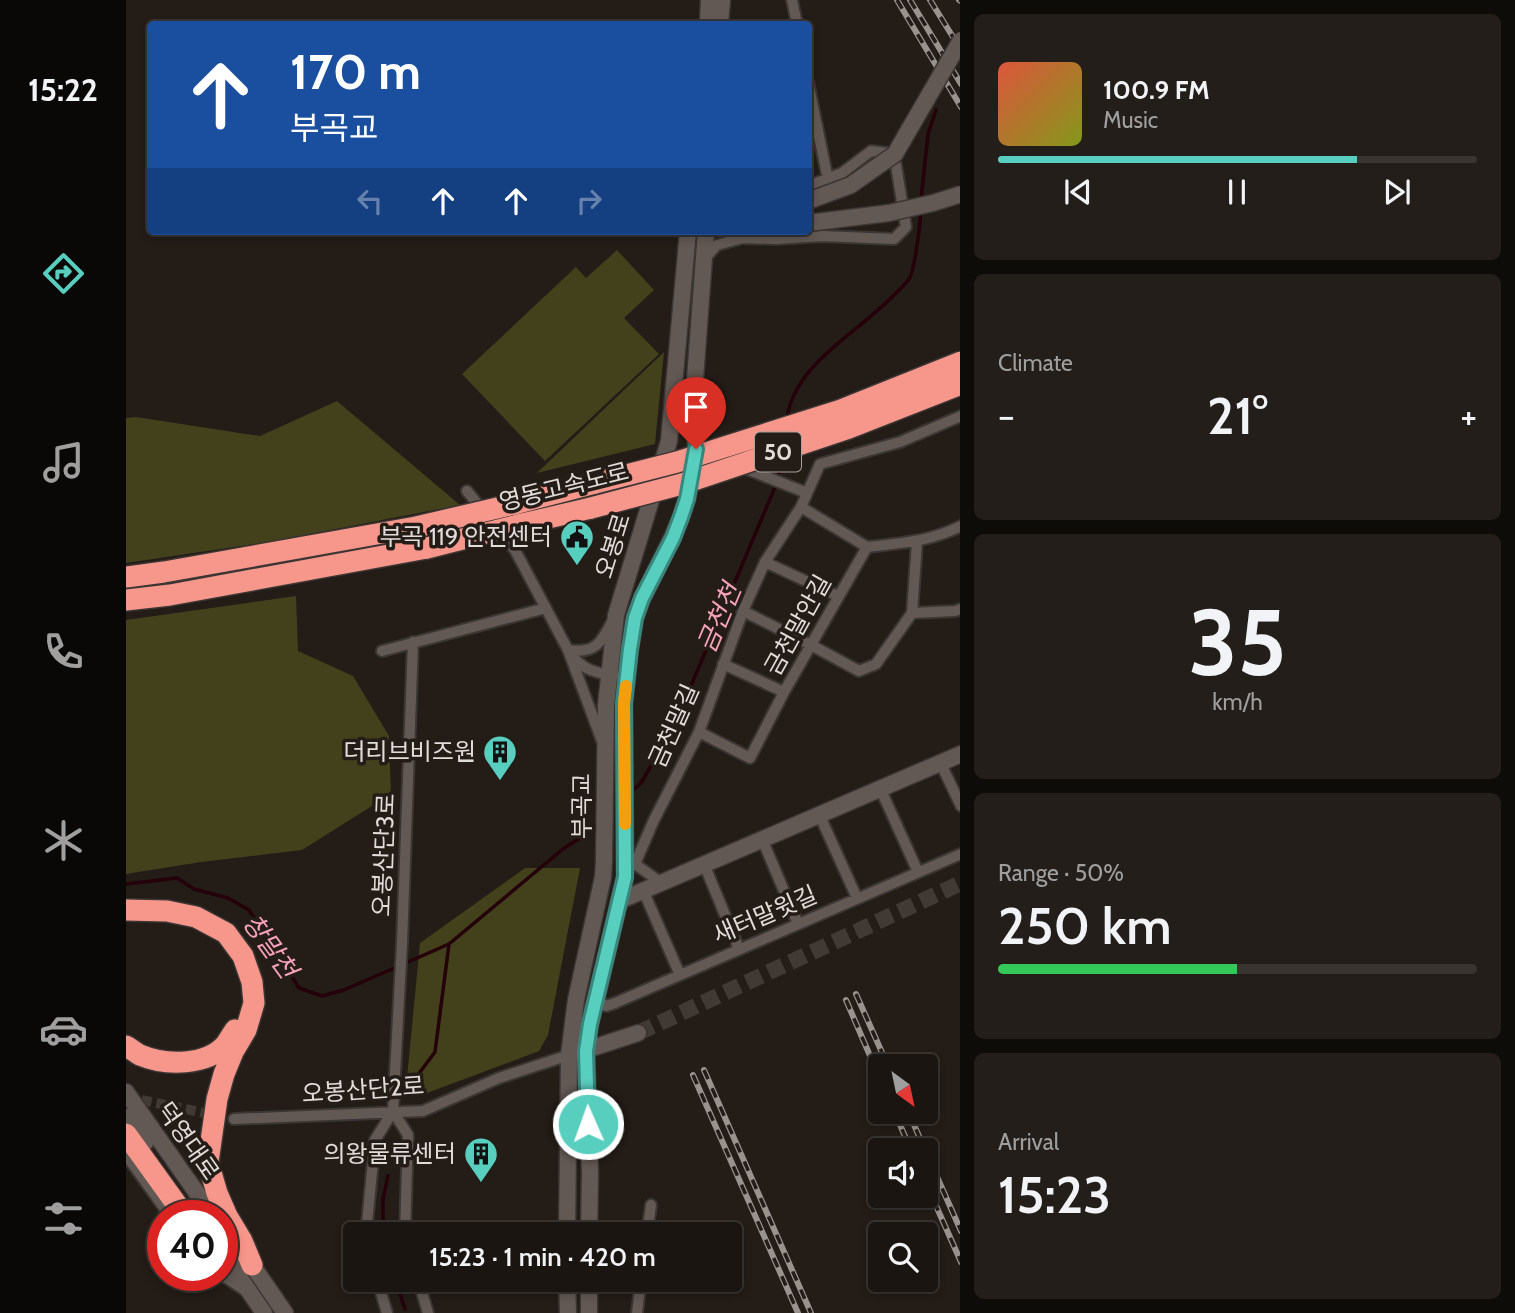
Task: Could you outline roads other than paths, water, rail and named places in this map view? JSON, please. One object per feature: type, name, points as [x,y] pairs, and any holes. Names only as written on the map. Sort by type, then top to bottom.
[{"type":"highway","name":"영동고속도로","points":[[126,600],[170,595],[426,548],[595,484],[677,462],[841,410],[960,362]]},
{"type":"highway","name":"영동고속도로","points":[[126,577],[416,527],[516,514],[591,508],[682,484],[824,437],[960,384]]},
{"type":"highway","points":[[126,910],[167,911],[196,917],[226,933],[243,956],[253,982],[254,1003],[246,1030],[233,1052],[217,1099],[208,1162],[217,1193],[252,1265]]},
{"type":"highway","points":[[126,919],[167,920],[196,926],[219,940],[236,960],[246,984],[246,1005],[237,1026],[225,1045],[211,1056],[188,1063],[168,1062],[141,1055],[126,1046]]},
{"type":"highway","points":[[126,1134],[173,1200]]},
{"type":"street","points":[[708,21],[709,0]]},
{"type":"street","points":[[720,21],[722,0]]},
{"type":"street","points":[[792,0],[796,21]]},
{"type":"street","points":[[812,200],[851,185],[895,154],[960,40]]},
{"type":"street","points":[[812,102],[828,180]]},
{"type":"street","points":[[705,258],[717,245],[743,238],[822,236],[894,239],[906,227],[896,165],[888,153],[871,151],[849,168],[828,180],[812,185]]},
{"type":"street","points":[[812,222],[888,213],[960,194]]},
{"type":"street","name":"오봉로","points":[[605,751],[608,675],[616,615],[669,441],[688,235]]},
{"type":"street","name":"오봉로","points":[[625,747],[624,703],[635,618],[681,517],[696,449],[693,406],[706,235]]},
{"type":"street","name":"금천말길","points":[[630,867],[699,732],[743,611],[765,562],[801,507],[820,464],[900,442],[960,416]]},
{"type":"street","points":[[696,449],[807,493]]},
{"type":"street","points":[[467,491],[515,550],[546,608],[568,650],[605,751]]},
{"type":"street","points":[[801,507],[867,547],[917,542],[960,526]]},
{"type":"street","points":[[743,611],[859,671],[876,664],[912,613],[917,542]]},
{"type":"street","name":"금천말안길","points":[[699,732],[750,758],[784,692],[867,547]]},
{"type":"street","points":[[765,562],[838,596]]},
{"type":"street","points":[[382,651],[546,608]]},
{"type":"street","points":[[912,613],[960,609]]},
{"type":"street","points":[[568,650],[580,652],[592,649],[602,641],[616,615]]},
{"type":"street","name":"오봉산단3로","points":[[393,1111],[413,642]]},
{"type":"street","points":[[568,650],[577,662],[586,668],[627,679]]},
{"type":"street","points":[[723,664],[784,692]]},
{"type":"street","name":"부곡교","points":[[625,747],[625,846],[630,867]]},
{"type":"street","name":"부곡교","points":[[569,1055],[576,1000],[603,877],[605,751]]},
{"type":"street","points":[[619,901],[960,754]]},
{"type":"street","points":[[940,762],[960,806]]},
{"type":"street","points":[[880,788],[918,872]]},
{"type":"street","points":[[819,814],[857,898]]},
{"type":"street","points":[[762,839],[798,923]]},
{"type":"street","name":"새터말윗길","points":[[599,987],[601,1004],[606,1006],[615,1003],[960,854]]},
{"type":"street","points":[[704,863],[738,949]]},
{"type":"street","points":[[589,1222],[586,1051],[590,1024],[619,901],[630,867],[660,882]]},
{"type":"street","points":[[643,890],[680,975]]},
{"type":"street","points":[[567,1222],[569,1055],[638,1033]]},
{"type":"street","name":"오봉산단2로","points":[[234,1119],[423,1111],[499,1078],[569,1055]]},
{"type":"street","name":"덕영대로","points":[[126,1092],[203,1200]]},
{"type":"street","points":[[367,1222],[375,1140],[393,1111],[408,1135],[405,1222]]},
{"type":"street","name":"덕영대로","points":[[126,1117],[186,1200]]},
{"type":"street","points":[[126,1155],[158,1200]]},
{"type":"street","points":[[649,1222],[651,1205]]},
{"type":"street","points":[[238,1251],[252,1265],[285,1313]]},
{"type":"street","points":[[238,1275],[264,1313]]},
{"type":"street","points":[[238,1285],[250,1293]]},
{"type":"street","points":[[381,1292],[387,1313]]},
{"type":"street","points":[[422,1292],[428,1313]]},
{"type":"street","points":[[567,1292],[568,1313]]},
{"type":"street","points":[[589,1292],[589,1313]]},
{"type":"street","points":[[637,1313],[639,1292]]},
{"type":"waterway","name":"금천천","points":[[921,200],[928,134],[936,110]]},
{"type":"waterway","name":"금천천","points":[[787,418],[792,398],[815,365],[880,309],[909,279],[921,211]]},
{"type":"waterway","name":"금천천","points":[[631,792],[641,783],[674,726],[778,480],[781,460]]},
{"type":"waterway","name":"금천천","points":[[417,1076],[435,1052],[449,944],[600,821]]},
{"type":"waterway","name":"창말천","points":[[126,884],[177,878],[194,889],[228,898],[249,910],[299,988],[322,996],[344,990],[449,944]]},
{"type":"waterway","name":"금천천","points":[[383,1222],[383,1199],[388,1176]]},
{"type":"waterway","name":"금천천","points":[[399,1292],[405,1309]]},
{"type":"tunnel","points":[[638,1033],[960,883]]},
{"type":"tunnel","points":[[127,1097],[234,1119]]},
{"type":"railway","points":[[897,0],[960,105]]},
{"type":"railway","points":[[910,0],[960,82]]},
{"type":"railway","points":[[930,0],[960,48]]},
{"type":"railway","points":[[856,994],[883,1054]]},
{"type":"railway","points":[[846,1000],[869,1054]]},
{"type":"railway","points":[[704,1070],[811,1313]]},
{"type":"railway","points":[[693,1075],[798,1313]]},
{"type":"railway","points":[[900,1124],[906,1138]]},
{"type":"railway","points":[[914,1124],[920,1138]]},
{"type":"railway","points":[[938,1179],[960,1229]]},
{"type":"railway","points":[[937,1208],[960,1260]]},
{"type":"place","name":"부곡 119 안전센터","points":[[577,567]]},
{"type":"place","name":"더리브비즈원","points":[[500,782]]},
{"type":"place","name":"의왕물류센터","points":[[481,1184]]}]
